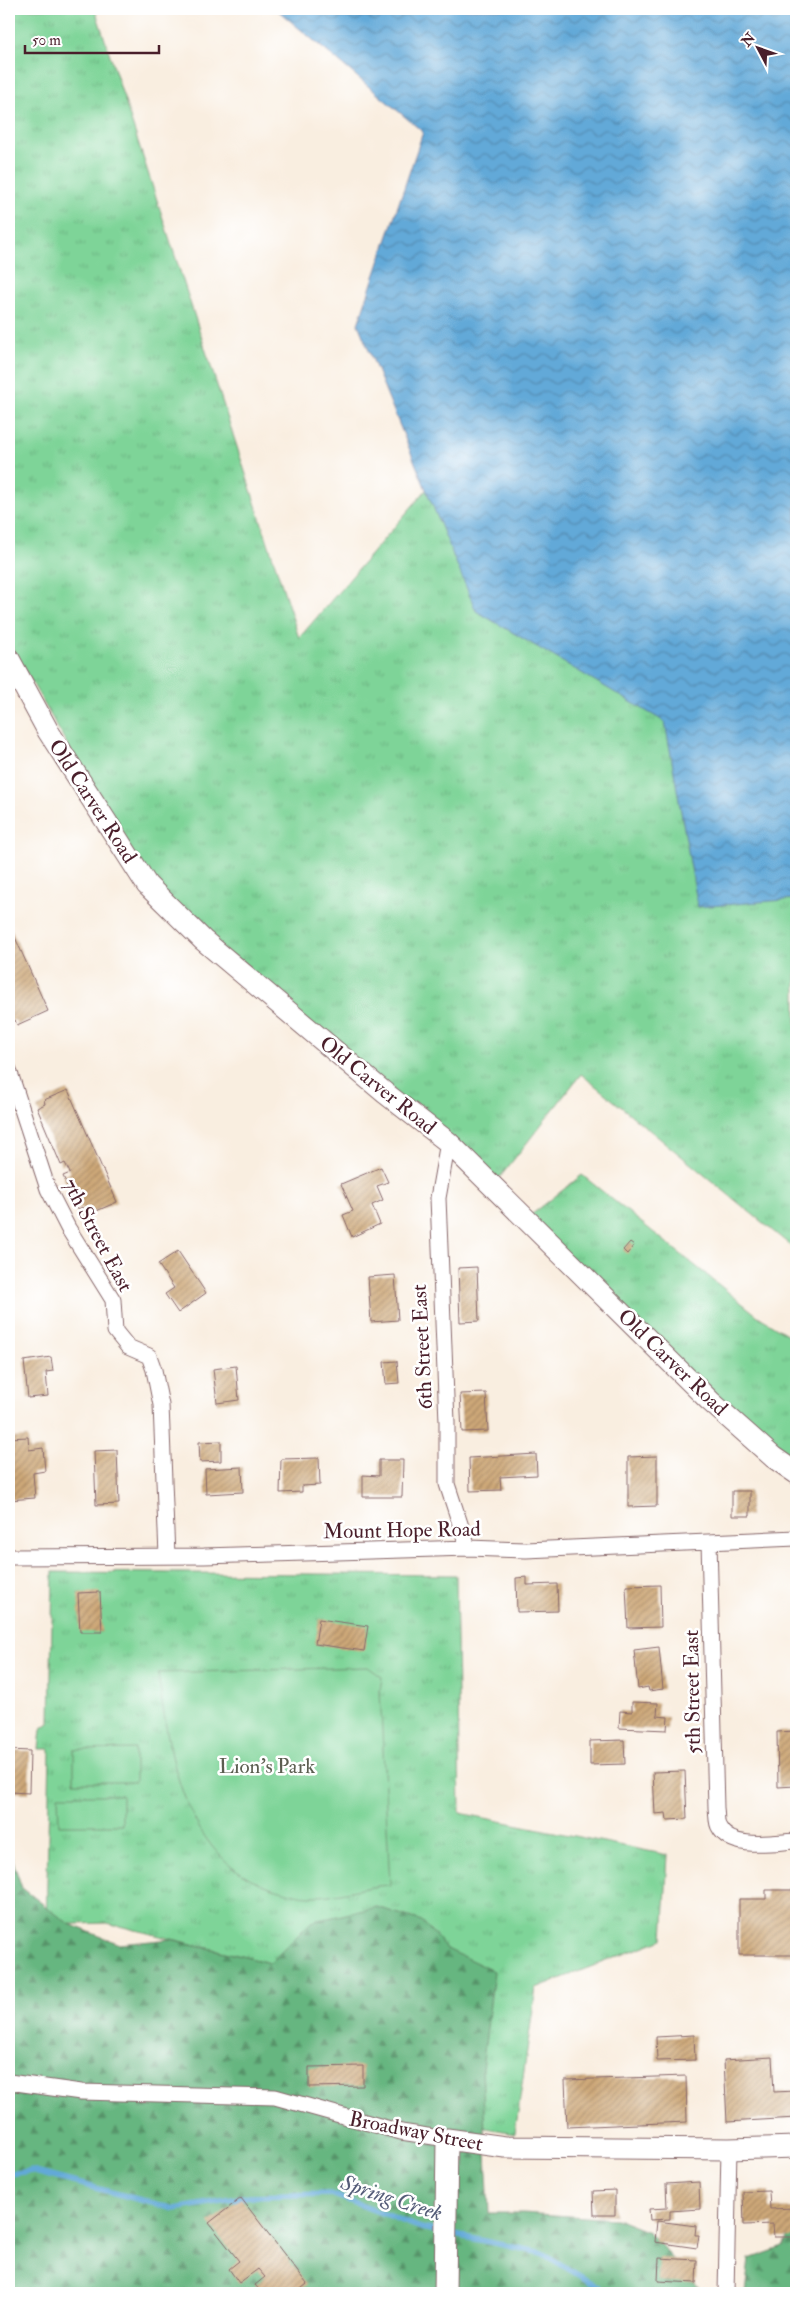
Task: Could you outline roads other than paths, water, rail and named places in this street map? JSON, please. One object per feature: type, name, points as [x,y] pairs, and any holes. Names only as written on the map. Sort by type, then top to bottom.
[{"type":"street","name":"Old Carver Road","points":[[9,659],[48,731],[147,885],[202,940],[385,1093],[448,1142],[710,1401],[774,1458],[796,1473]]},
{"type":"street","name":"7th Street East","points":[[9,1070],[48,1188],[68,1228],[113,1300],[115,1331],[128,1347],[149,1356],[154,1370],[161,1405],[167,1556]]},
{"type":"street","name":"6th Street East","points":[[448,1142],[438,1198],[447,1422],[447,1484],[468,1548]]},
{"type":"street","name":"Mount Hope Road","points":[[9,1557],[167,1556],[468,1548],[526,1550],[796,1538]]},
{"type":"street","name":"5th Street East","points":[[709,1542],[718,1827],[728,1838],[740,1842],[796,1841]]},
{"type":"street","name":"Broadway Street","points":[[9,2082],[81,2092],[275,2098],[400,2132],[505,2147],[796,2148]]},
{"type":"street","points":[[445,2293],[447,2139]]},
{"type":"street","points":[[726,2293],[729,2149]]},
{"type":"water","points":[[276,9],[796,9],[796,899],[698,907],[665,722],[476,611],[358,324],[423,132]]},
{"type":"waterway","name":"Spring Creek","points":[[9,2174],[31,2171],[175,2209],[250,2196],[331,2194],[421,2228],[441,2232]]},
{"type":"waterway","name":"Spring Creek","points":[[450,2234],[542,2253],[608,2293]]},
{"type":"park label","name":"Lion's Park","points":[[267,1766]]}]
